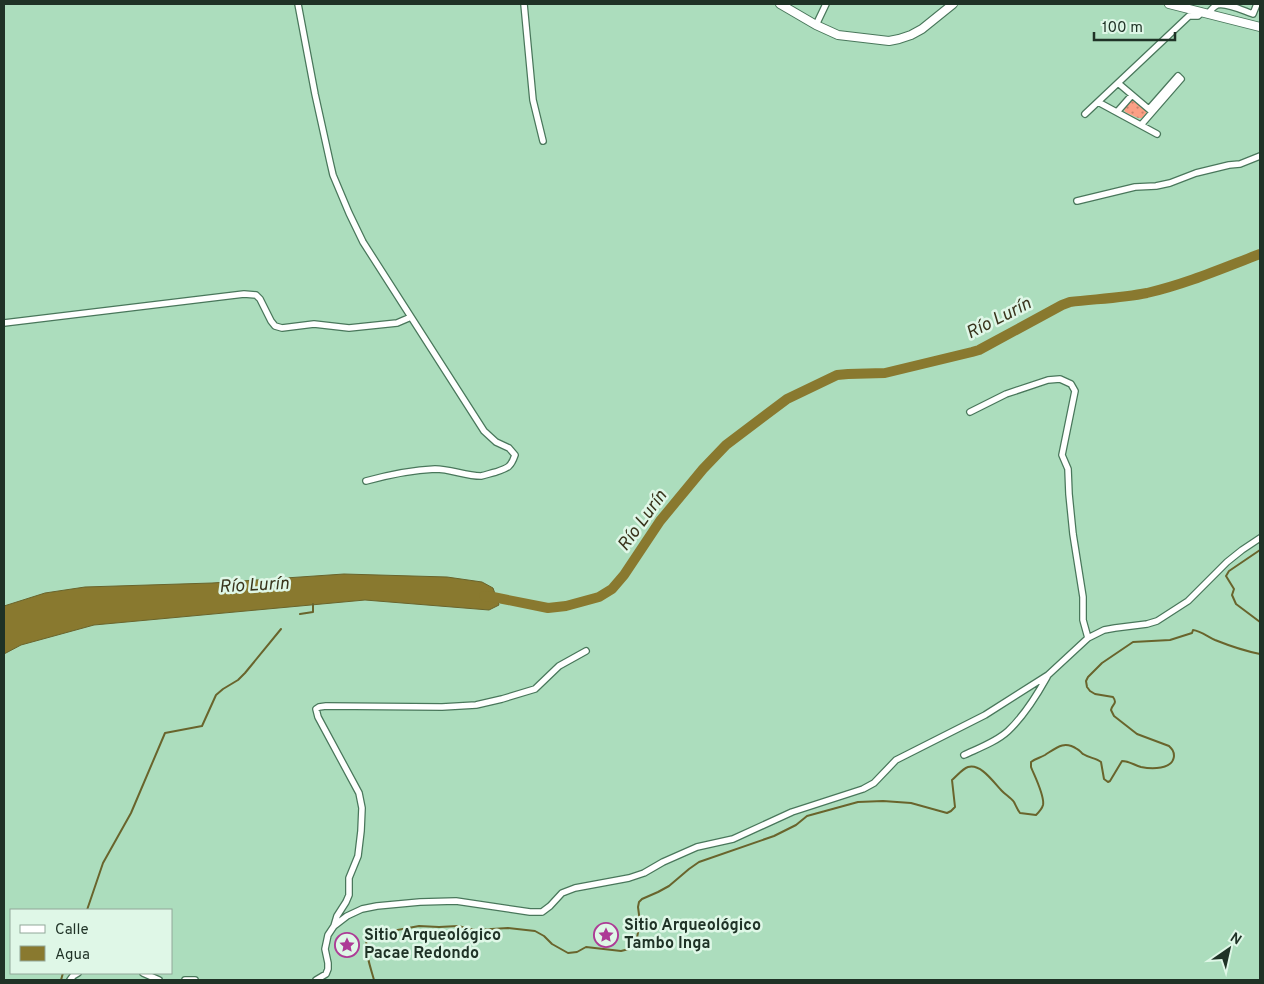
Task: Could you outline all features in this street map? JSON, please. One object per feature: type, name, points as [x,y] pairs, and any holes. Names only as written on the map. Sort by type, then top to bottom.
[{"type":"main road","points":[[780,4],[816,25],[838,34],[889,41],[911,35],[947,6],[953,4]]},
{"type":"main road","points":[[1169,4],[1260,27]]},
{"type":"street","points":[[298,4],[333,175],[363,242],[484,431],[496,442],[509,448],[515,455],[508,468],[483,476],[436,469],[388,475],[366,481]]},
{"type":"street","points":[[524,4],[533,100],[543,140]]},
{"type":"street","points":[[816,25],[826,4]]},
{"type":"street","points":[[1086,114],[1189,16],[1198,16],[1220,4],[1236,5],[1253,14],[1257,4]]},
{"type":"street","points":[[1141,125],[1151,110],[1178,76],[1181,80],[1151,110]]},
{"type":"street","points":[[1118,83],[1151,110]]},
{"type":"street","points":[[1117,112],[1132,95]]},
{"type":"street","points":[[1098,102],[1157,134]]},
{"type":"street","points":[[1077,201],[1135,187],[1156,186],[1176,182],[1196,173],[1240,164],[1260,156]]},
{"type":"street","points":[[4,324],[244,294],[256,295],[260,299],[271,322],[275,326],[282,328],[314,324],[349,328],[397,323],[411,317]]},
{"type":"street","points":[[970,412],[1006,394],[1048,380],[1060,379],[1071,384],[1075,391],[1062,455],[1068,469],[1083,620],[1088,638]]},
{"type":"street","points":[[334,926],[347,916],[362,909],[420,902],[456,901],[530,912],[542,912],[562,893],[569,890],[629,878],[644,873],[663,862],[698,847],[733,839],[792,812],[863,789],[874,783],[896,760],[986,715],[1048,675],[1088,638],[1110,629],[1157,621],[1188,601],[1227,562],[1260,538]]},
{"type":"street","points":[[316,980],[326,974],[328,969],[325,949],[328,935],[349,894],[349,878],[358,856],[362,808],[359,793],[318,717],[316,709],[326,706],[442,707],[476,704],[502,699],[535,689],[559,666],[586,651]]},
{"type":"street","points":[[964,755],[992,742],[1009,730],[1031,704],[1048,675]]},
{"type":"street","points":[[144,974],[159,980]]},
{"type":"street","points":[[185,980],[196,980]]},
{"type":"shaded area","points":[[1133,99],[1147,110],[1142,118],[1125,112],[1124,109]]},
{"type":"water","points":[[344,574],[447,577],[482,582],[493,588],[499,605],[489,610],[365,600],[94,625],[21,645],[4,654],[4,606],[45,593],[85,587],[212,583]]},
{"type":"waterway","name":"Río Lurín","points":[[484,596],[548,608],[566,606],[599,597],[612,589],[624,575],[660,521],[703,469],[726,445],[787,399],[837,375],[885,373],[979,350],[1070,302],[1147,293],[1190,280],[1260,254]]},
{"type":"waterway","points":[[1260,550],[1229,571],[1226,576],[1234,589],[1232,595],[1236,604],[1260,622]]},
{"type":"waterway","points":[[300,614],[313,612],[313,604]]},
{"type":"waterway","points":[[87,909],[103,863],[131,813],[165,733],[202,726],[216,695],[245,673],[281,629]]},
{"type":"waterway","points":[[374,980],[367,954],[367,939],[376,934],[419,926],[458,926],[475,930],[508,928],[535,931],[568,953],[577,952],[586,947],[621,951],[629,949],[636,943],[640,922],[639,902],[669,886],[699,862],[774,836],[796,825],[807,816],[858,802],[911,803],[947,813],[955,807],[952,780],[968,767],[978,768],[987,774],[1013,801],[1020,813],[1036,815],[1042,808],[1043,801],[1031,762],[1060,746],[1072,746],[1082,754],[1101,762],[1104,779],[1108,782],[1122,761],[1150,768],[1161,768],[1173,761],[1174,753],[1169,746],[1137,734],[1114,716],[1111,710],[1115,703],[1113,697],[1095,694],[1087,687],[1086,681],[1088,677],[1102,663],[1133,642],[1170,640],[1192,633],[1193,630],[1226,644],[1260,654]]},
{"type":"waterway","points":[[61,980],[63,974]]},
{"type":"place","name":"Sitio Arqueológico Tambo Inga","points":[[606,935]]},
{"type":"place","name":"Sitio Arqueológico Pacae Redondo","points":[[347,945]]}]
